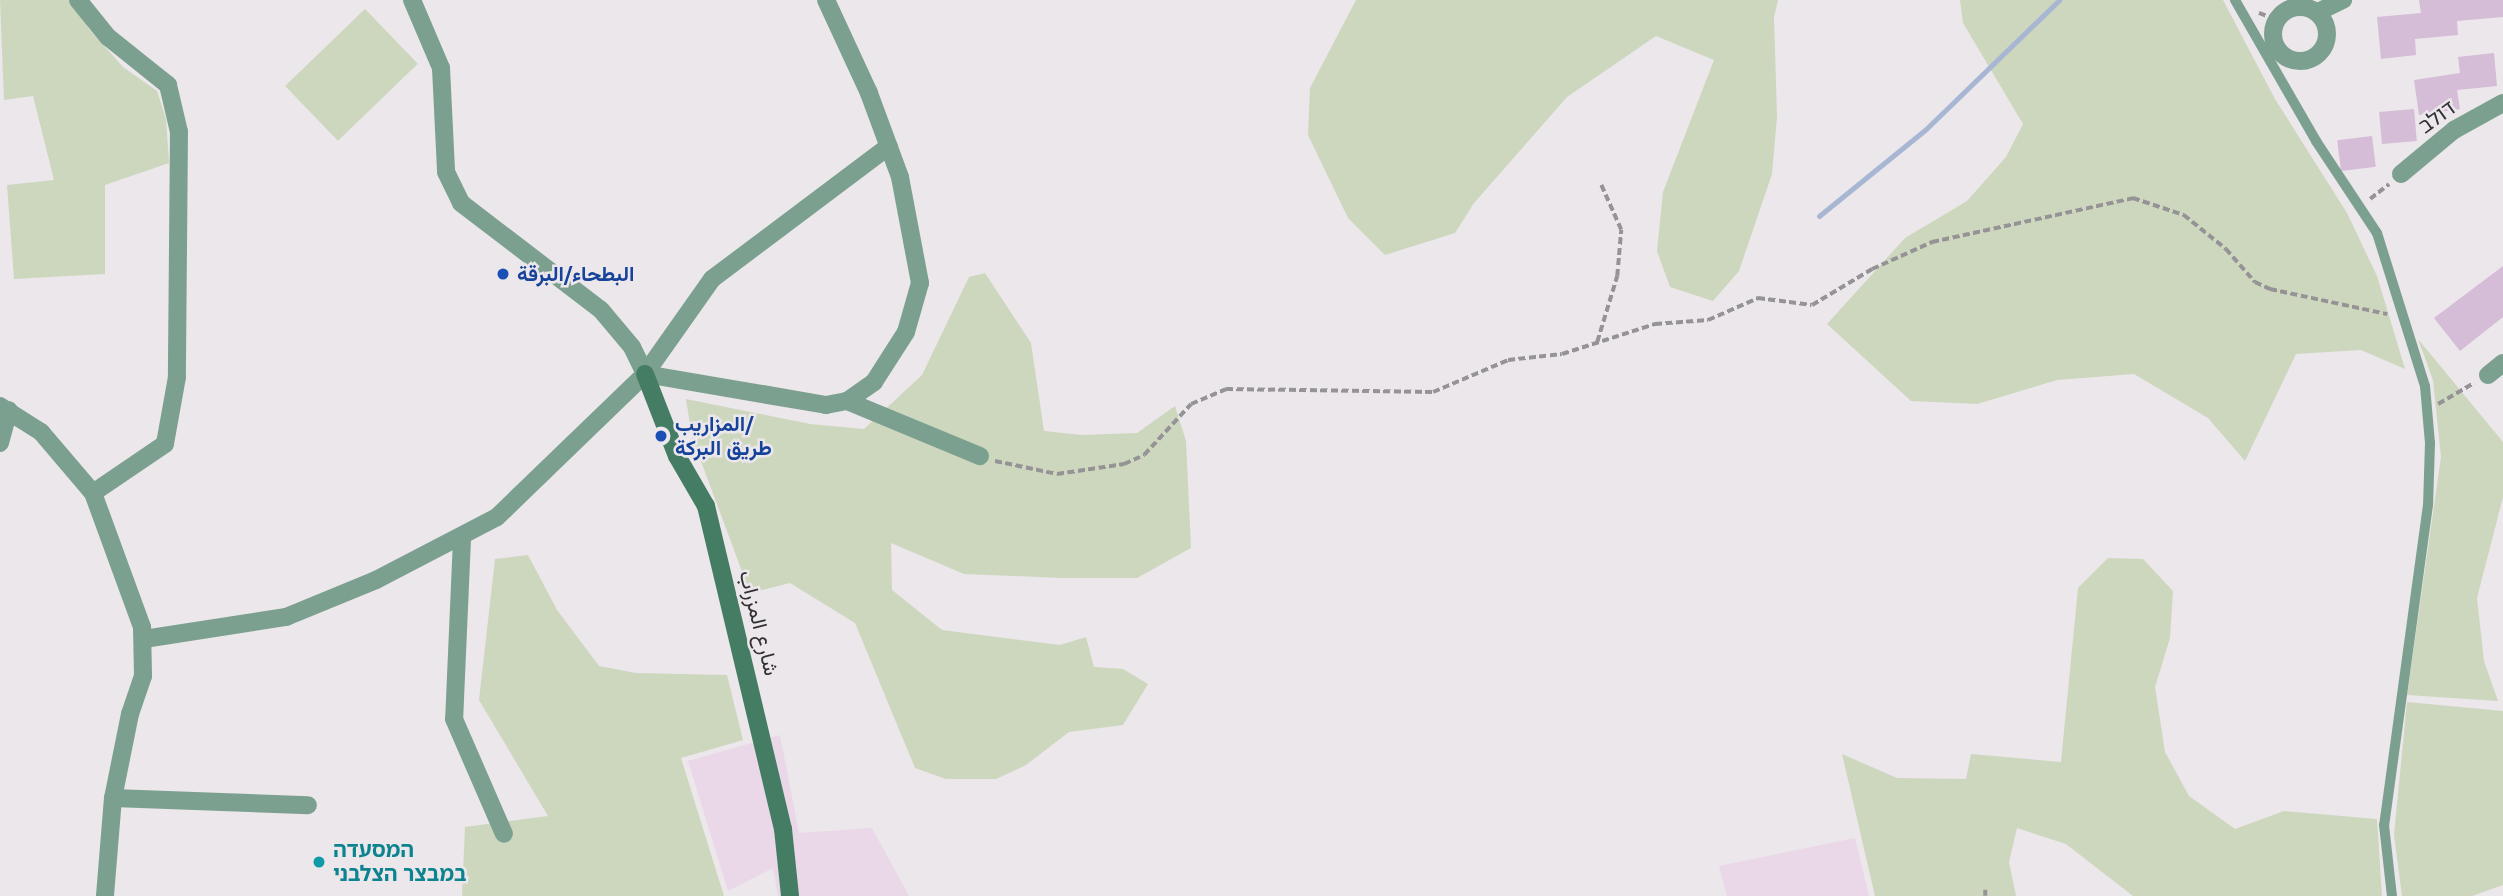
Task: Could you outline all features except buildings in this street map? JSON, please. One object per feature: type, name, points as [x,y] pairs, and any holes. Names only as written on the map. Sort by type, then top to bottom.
[{"type":"street","points":[[78,0],[108,37],[168,85],[179,132],[177,377],[165,444],[93,493]]},
{"type":"street","points":[[412,0],[441,68],[446,172],[461,202],[601,310],[632,347],[645,374]]},
{"type":"street","points":[[645,374],[826,405],[847,401],[874,382],[906,332],[917,304],[920,283],[915,237],[889,146],[826,0]]},
{"type":"street","points":[[2318,12],[2343,0]]},
{"type":"street","name":"דולב","points":[[2401,174],[2454,130],[2503,103]]},
{"type":"street","points":[[144,639],[286,617],[462,540],[497,517],[645,374],[712,279],[889,146]]},
{"type":"street","points":[[2488,375],[2503,363]]},
{"type":"street","name":"شارع المزراب","points":[[645,374],[677,456],[706,506],[783,829],[790,896]]},
{"type":"street","points":[[847,401],[980,456]]},
{"type":"street","points":[[0,443],[5,408],[41,432],[93,493],[144,639],[143,676],[130,714],[113,798],[105,896]]},
{"type":"street","points":[[462,540],[454,719],[504,834]]},
{"type":"street","points":[[113,798],[308,805]]},
{"type":"lane","points":[[2235,0],[2316,142],[2377,233],[2425,386],[2428,505],[2384,825],[2392,896]]},
{"type":"path","points":[[2360,207],[2401,174]]},
{"type":"path","points":[[1597,342],[1617,276],[1621,230],[1601,185]]},
{"type":"path","points":[[980,456],[1023,470],[1057,474],[1124,464],[1144,456],[1191,404],[1226,389],[1433,392],[1508,360],[1562,354],[1655,324],[1709,320],[1758,298],[1812,304],[1872,269],[1931,242],[2133,198],[2184,215],[2227,249],[2255,282],[2270,289],[2403,316]]},
{"type":"path","points":[[2427,411],[2488,375]]},
{"type":"shaded area","points":[[780,735],[799,833],[872,828],[909,896],[778,896],[773,868],[728,891],[688,761]]},
{"type":"shaded area","points":[[1855,838],[1869,896],[1727,896],[1719,866]]},
{"type":"green space","points":[[0,0],[73,0],[89,29],[123,67],[157,91],[166,119],[169,163],[105,185],[105,274],[14,279],[7,185],[54,180],[33,96],[4,100]]},
{"type":"green space","points":[[1356,0],[1778,0],[1774,17],[1777,117],[1772,174],[1739,271],[1713,301],[1670,287],[1657,251],[1663,192],[1714,60],[1656,36],[1567,97],[1474,203],[1455,233],[1385,255],[1348,218],[1308,135],[1310,88]]},
{"type":"green space","points":[[1960,0],[2223,0],[2275,99],[2347,213],[2377,276],[2405,369],[2361,350],[2296,354],[2245,461],[2208,418],[2134,374],[2057,380],[1977,404],[1911,401],[1827,324],[1905,238],[1967,201],[2006,157],[2023,124],[1963,23]]},
{"type":"green space","points":[[365,9],[418,64],[338,141],[285,86]]},
{"type":"green space","points":[[985,273],[1031,343],[1044,431],[1082,435],[1137,433],[1175,406],[1186,441],[1191,548],[1137,578],[1062,578],[964,574],[891,543],[892,590],[942,630],[1060,645],[1086,637],[1094,667],[1123,669],[1148,684],[1123,725],[1069,732],[1026,765],[996,779],[946,779],[915,768],[855,623],[790,583],[750,593],[692,437],[686,399],[810,424],[864,429],[922,375],[969,277]]},
{"type":"green space","points":[[2418,339],[2503,442],[2503,497],[2477,598],[2484,661],[2498,701],[2407,695],[2441,457],[2433,380]]},
{"type":"green space","points":[[528,555],[557,610],[599,666],[636,673],[727,675],[743,740],[681,758],[724,896],[462,896],[465,827],[548,816],[479,700],[495,559]]},
{"type":"green space","points":[[2108,558],[2143,559],[2173,591],[2170,638],[2155,687],[2165,752],[2189,796],[2235,829],[2284,811],[2377,819],[2382,896],[2133,896],[2066,844],[2017,828],[2009,862],[2016,896],[1875,896],[1842,754],[1897,778],[1966,779],[1971,754],[2061,762],[2078,588]]},
{"type":"green space","points":[[2407,702],[2503,711],[2503,885],[2472,896],[2402,896],[2394,835]]},
{"type":"waterway","points":[[1819,216],[1925,130],[2059,0]]},
{"type":"place","name":"البطحاء/البرقة","points":[[503,274]]},
{"type":"place","name":"المزاريب/ طريق البركة","points":[[661,436]]},
{"type":"place","name":"המסעדה במבצר הצלבני","points":[[319,862]]}]
